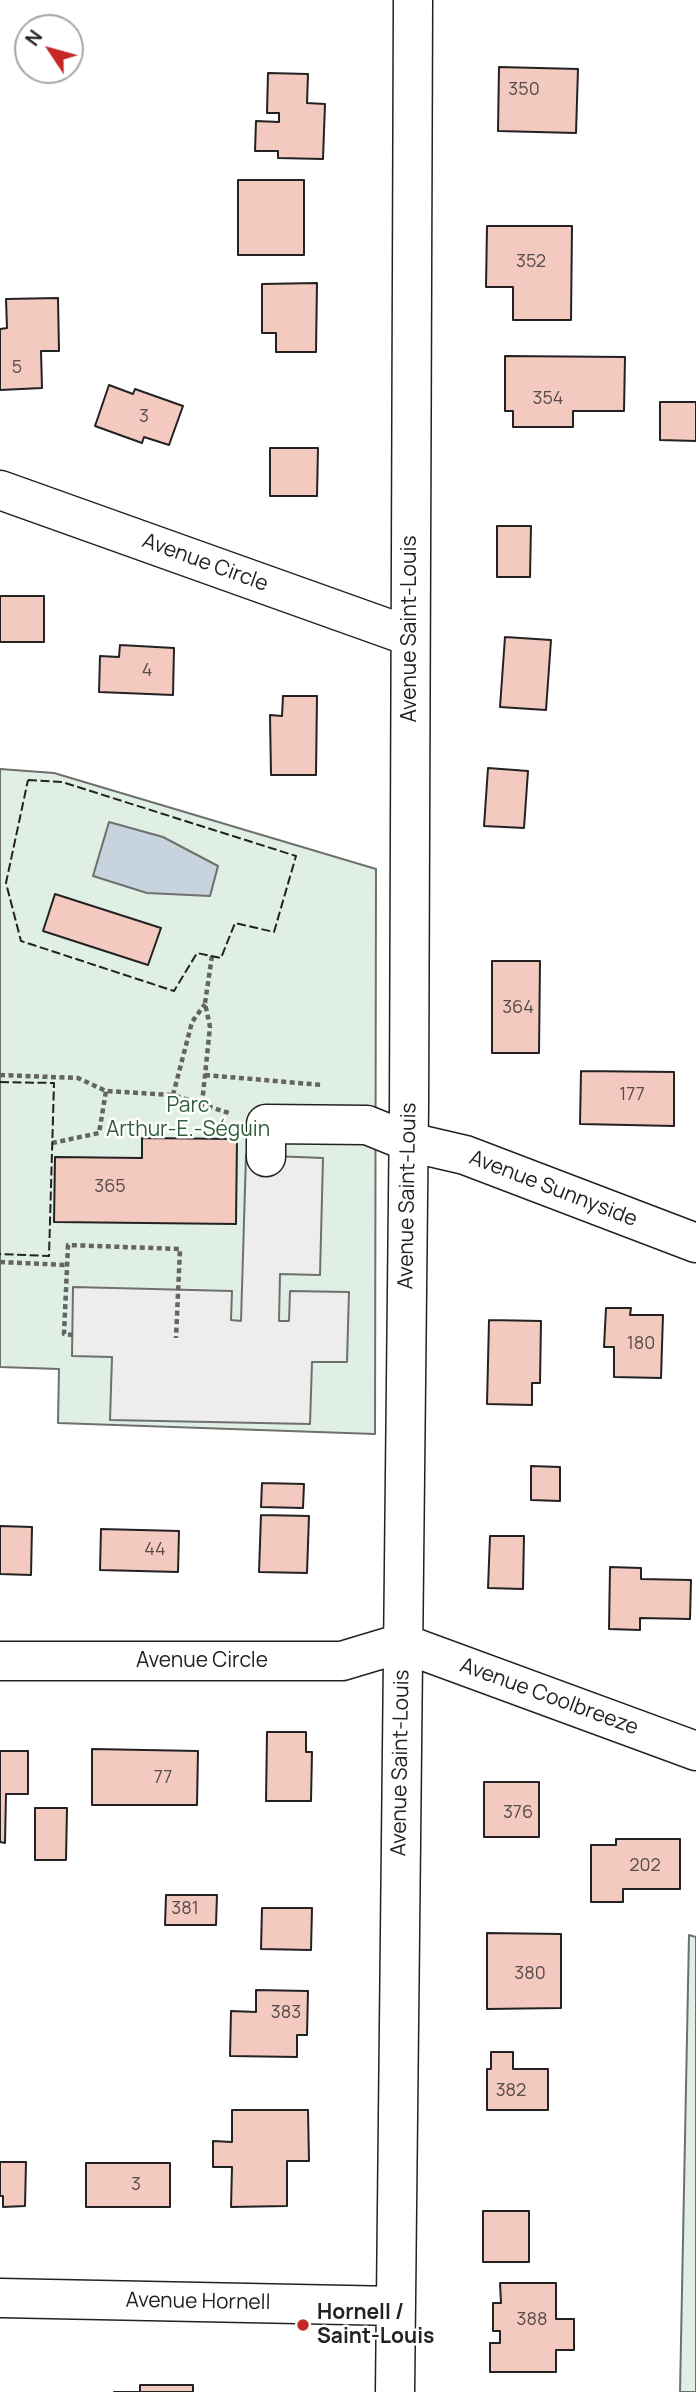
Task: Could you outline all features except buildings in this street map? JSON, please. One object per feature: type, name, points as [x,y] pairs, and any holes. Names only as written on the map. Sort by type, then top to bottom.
[{"type":"street","name":"Avenue Saint-Louis","points":[[395,2392],[409,1142],[413,0]]},
{"type":"street","name":"Avenue Circle","points":[[0,490],[410,636]]},
{"type":"street","name":"Avenue Sunnyside","points":[[266,1157],[266,1124],[367,1125],[409,1142],[465,1155],[696,1242]]},
{"type":"street","name":"Avenue Circle","points":[[0,1661],[342,1661],[402,1643]]},
{"type":"street","name":"Avenue Coolbreeze","points":[[402,1643],[696,1751]]},
{"type":"street","name":"Avenue Hornell","points":[[0,2298],[396,2306]]},
{"type":"path","points":[[201,1104],[210,1027],[205,1003],[212,956]]},
{"type":"path","points":[[173,1095],[192,1022],[205,1003]]},
{"type":"path","points":[[0,1075],[78,1079],[106,1091],[173,1095],[234,1115]]},
{"type":"path","points":[[205,1075],[328,1086]]},
{"type":"path","points":[[52,1143],[99,1133],[106,1091]]},
{"type":"path","points":[[73,1335],[64,1334],[68,1245],[180,1249],[176,1338]]},
{"type":"path","points":[[0,1262],[67,1265]]},
{"type":"green space","name":"Parc Arthur-E.-Séguin","points":[[0,769],[54,773],[376,869],[375,1434],[58,1423],[59,1369],[0,1367]]},
{"type":"green space","points":[[689,1935],[696,1937],[696,2392],[680,2392]]},
{"type":"shaded area","points":[[109,822],[163,837],[218,866],[210,896],[147,893],[93,876]]},
{"type":"shaded area","points":[[246,1155],[323,1158],[320,1275],[280,1274],[279,1321],[289,1321],[290,1291],[349,1292],[347,1362],[312,1362],[310,1424],[110,1420],[112,1357],[72,1356],[73,1287],[232,1291],[231,1320],[241,1321]]},
{"type":"fence","points":[[28,780],[62,782],[296,856],[274,932],[235,923],[221,958],[197,953],[174,991],[21,941],[6,883],[28,780]]},
{"type":"fence","points":[[0,1082],[54,1083],[49,1256],[0,1254]]},
{"type":"place","name":"Hornell / Saint-Louis","points":[[303,2325]]}]
